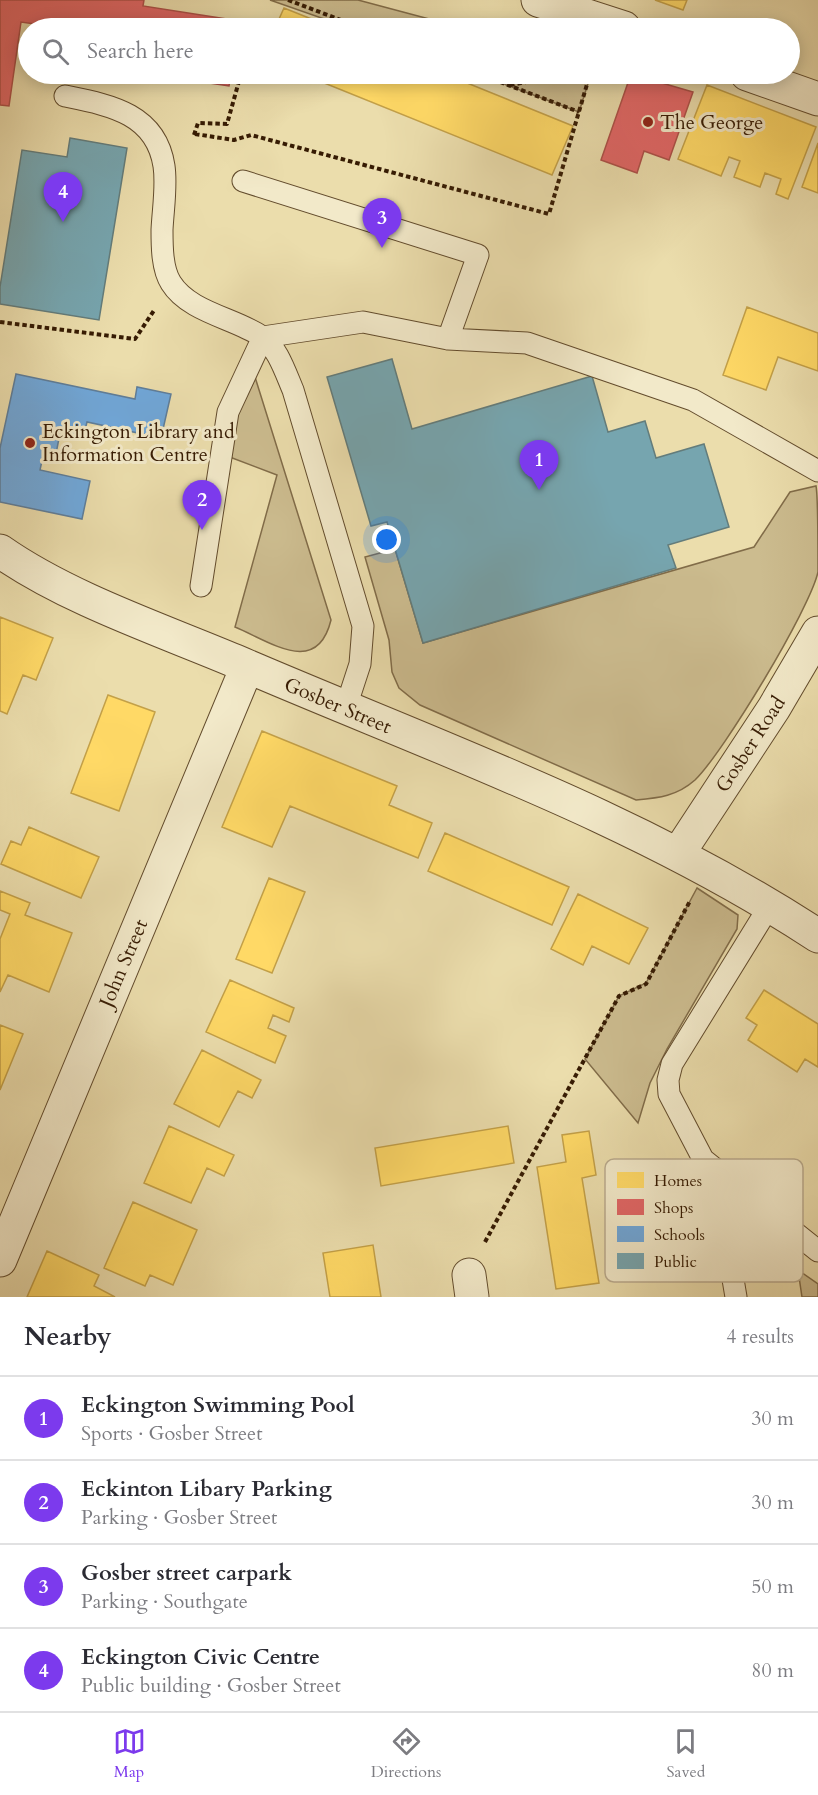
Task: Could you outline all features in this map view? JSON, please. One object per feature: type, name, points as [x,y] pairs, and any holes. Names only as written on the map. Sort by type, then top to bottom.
[{"type":"street","points":[[538,0],[593,18]]},
{"type":"street","points":[[775,84],[818,99]]},
{"type":"street","name":"Gosber Street","points":[[0,551],[81,595],[345,710],[503,771],[678,854],[770,905],[818,936]]},
{"type":"street","name":"Gosber Road","points":[[678,854],[774,708],[818,633]]},
{"type":"street","name":"John Street","points":[[0,1260],[247,667]]},
{"type":"lane","points":[[65,96],[107,105],[138,120],[157,139],[164,167],[162,251],[171,283],[190,301],[263,337],[282,365],[293,390],[363,626],[360,664],[345,710]]},
{"type":"lane","points":[[243,181],[478,255],[448,339]]},
{"type":"lane","points":[[263,337],[363,322],[448,339],[527,342],[693,400],[818,471]]},
{"type":"lane","points":[[201,586],[228,412],[263,337]]},
{"type":"lane","points":[[703,1159],[669,1095],[668,1080],[672,1064],[770,905]]},
{"type":"lane","points":[[803,1239],[818,1251]]},
{"type":"lane","points":[[733,1282],[736,1297]]},
{"type":"path","points":[[288,0],[336,18]]},
{"type":"path","points":[[195,134],[198,123],[227,124],[235,104],[239,84]]},
{"type":"path","points":[[509,85],[515,84]]},
{"type":"path","points":[[157,139],[195,134],[234,140],[251,135],[549,214],[587,84]]},
{"type":"path","points":[[509,85],[579,112]]},
{"type":"path","points":[[0,322],[135,339],[171,283]]},
{"type":"path","points":[[471,1286],[619,996],[646,984],[707,870]]},
{"type":"shaded area","points":[[270,0],[358,0],[426,18],[321,18]]},
{"type":"shaded area","points":[[504,84],[588,84],[579,112]]},
{"type":"shaded area","points":[[255,377],[331,620],[324,637],[315,647],[304,651],[278,646],[235,627],[277,475],[227,456],[236,419]]},
{"type":"shaded area","points":[[816,486],[818,572],[812,590],[783,647],[744,712],[708,765],[695,780],[681,790],[660,797],[636,800],[420,705],[399,688],[392,672],[389,640],[365,557],[395,549],[423,643],[754,547],[790,492]]},
{"type":"shaded area","points":[[697,888],[738,915],[737,929],[667,1049],[650,1083],[638,1123],[585,1059],[619,996],[646,983]]},
{"type":"shaded area","points":[[803,1274],[818,1284],[818,1297],[802,1297],[800,1282],[803,1282]]},
{"type":"building: Homes","points":[[655,0],[687,0],[683,10]]},
{"type":"building: Homes","points":[[284,8],[309,18],[280,18]]},
{"type":"building: Homes","points":[[327,84],[470,84],[573,126],[552,175]]},
{"type":"building: Homes","points":[[707,85],[816,127],[788,199],[776,194],[781,179],[765,173],[760,187],[734,177],[740,161],[729,157],[721,176],[678,159]]},
{"type":"building: Homes","points":[[818,143],[818,193],[802,187]]},
{"type":"building: Homes","points":[[747,307],[818,333],[818,371],[778,357],[766,390],[723,375]]},
{"type":"building: Homes","points":[[0,617],[53,638],[36,680],[23,675],[7,714],[0,711]]},
{"type":"building: Homes","points":[[108,695],[155,712],[119,811],[71,793]]},
{"type":"building: Homes","points":[[262,731],[397,786],[389,805],[432,823],[418,858],[290,806],[272,847],[222,827]]},
{"type":"building: Homes","points":[[29,827],[99,857],[81,898],[1,864],[11,841],[21,845]]},
{"type":"building: Homes","points":[[445,833],[569,887],[552,925],[428,871]]},
{"type":"building: Homes","points":[[269,878],[305,892],[272,973],[236,959]]},
{"type":"building: Homes","points":[[0,891],[30,903],[25,915],[72,933],[49,992],[8,975],[0,992],[0,939],[10,914],[0,910]]},
{"type":"building: Homes","points":[[578,894],[648,928],[629,964],[592,946],[583,965],[551,949]]},
{"type":"building: Homes","points":[[230,980],[294,1008],[289,1022],[273,1015],[268,1028],[286,1036],[275,1063],[206,1032]]},
{"type":"building: Homes","points":[[764,990],[818,1024],[818,1067],[805,1059],[797,1072],[748,1040],[757,1025],[746,1018]]},
{"type":"building: Homes","points":[[0,1025],[23,1034],[0,1090]]},
{"type":"building: Homes","points":[[202,1050],[261,1080],[252,1098],[238,1091],[219,1127],[174,1104]]},
{"type":"building: Homes","points":[[169,1126],[234,1155],[224,1176],[207,1168],[191,1203],[144,1183]]},
{"type":"building: Homes","points":[[508,1126],[514,1163],[381,1186],[375,1148]]},
{"type":"building: Homes","points":[[589,1131],[596,1175],[582,1178],[599,1283],[556,1289],[537,1167],[566,1162],[562,1135]]},
{"type":"building: Homes","points":[[133,1202],[197,1230],[173,1285],[150,1275],[145,1286],[104,1268]]},
{"type":"building: Homes","points":[[373,1245],[381,1297],[330,1297],[323,1253]]},
{"type":"building: Homes","points":[[47,1251],[99,1275],[94,1286],[115,1297],[27,1297]]},
{"type":"building: Shops","points":[[0,0],[144,0],[143,6],[220,18],[18,18],[18,43],[9,106],[0,105]]},
{"type":"building: Shops","name":"The George","points":[[628,84],[665,84],[693,92],[669,160],[644,151],[637,173],[601,160]]},
{"type":"building: Schools","name":"Eckington Library and Information Centre","points":[[16,374],[135,399],[137,387],[171,394],[161,438],[87,422],[83,438],[60,433],[55,459],[43,456],[40,470],[90,481],[82,519],[0,502],[0,448]]},
{"type":"building: Public","points":[[70,138],[127,148],[99,320],[0,304],[0,287],[22,150],[67,157]]},
{"type":"building: Public","points":[[392,359],[412,429],[592,376],[608,432],[645,421],[656,458],[704,444],[729,527],[668,545],[676,568],[423,643],[387,522],[371,526],[327,377]]},
{"type":"place","name":"The George","points":[[648,122]]},
{"type":"place","name":"Eckington Civic Centre","points":[[63,222]]},
{"type":"place","name":"Gosber street carpark","points":[[382,248]]},
{"type":"place","name":"Eckington Library and Information Centre","points":[[30,443]]},
{"type":"place","name":"Eckington Swimming Pool","points":[[539,490]]},
{"type":"place","name":"Eckinton Libary Parking","points":[[202,530]]}]
